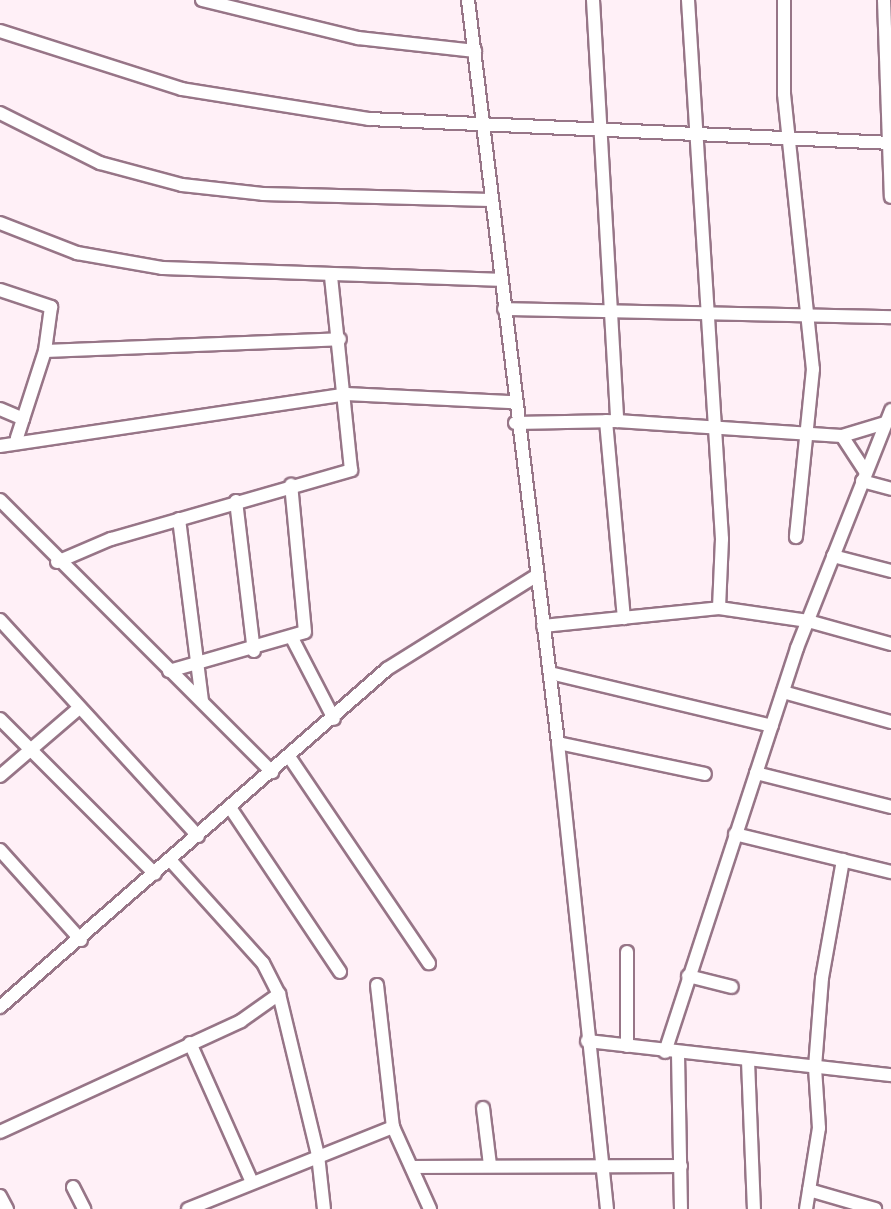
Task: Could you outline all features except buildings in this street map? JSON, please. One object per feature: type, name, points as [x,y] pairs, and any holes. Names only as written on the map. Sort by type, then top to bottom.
[{"type":"street","points":[[202,0],[358,38],[475,51]]},
{"type":"street","points":[[468,0],[515,423],[534,577],[550,673],[587,1041],[607,1209]]},
{"type":"street","points":[[593,0],[596,131],[615,313],[612,421],[624,618]]},
{"type":"street","points":[[688,0],[692,138],[709,313],[715,425],[719,608]]},
{"type":"street","points":[[784,0],[790,142],[811,313],[810,432],[796,537]]},
{"type":"street","points":[[884,0],[891,197]]},
{"type":"street","points":[[0,31],[204,94],[369,119],[692,138],[888,143]]},
{"type":"street","points":[[0,113],[100,163],[183,185],[263,194],[489,200]]},
{"type":"street","points":[[0,223],[103,259],[331,278],[499,280]]},
{"type":"street","points":[[57,562],[236,501],[351,470],[347,394],[331,278]]},
{"type":"street","points":[[0,290],[51,307],[45,351],[17,438]]},
{"type":"street","points":[[504,309],[615,313],[811,313],[891,317]]},
{"type":"street","points":[[45,351],[340,339]]},
{"type":"street","points":[[0,446],[17,438],[347,394],[513,402]]},
{"type":"street","points":[[0,409],[23,419]]},
{"type":"street","points":[[681,1209],[681,1166],[671,1053],[688,976],[808,621],[891,410]]},
{"type":"street","points":[[515,423],[612,421],[715,425],[842,436],[885,423]]},
{"type":"street","points":[[842,436],[864,476],[891,489]]},
{"type":"street","points":[[169,671],[254,651],[292,638],[307,625],[291,485]]},
{"type":"street","points":[[0,500],[57,562],[272,772]]},
{"type":"street","points":[[236,501],[254,651]]},
{"type":"street","points":[[179,519],[202,701]]},
{"type":"street","points":[[833,556],[891,572]]},
{"type":"street","points":[[0,1007],[81,940],[417,646],[534,577]]},
{"type":"street","points":[[543,626],[719,608],[808,621],[891,644]]},
{"type":"street","points":[[0,620],[78,709],[198,836]]},
{"type":"street","points":[[292,638],[334,719]]},
{"type":"street","points":[[550,673],[772,726]]},
{"type":"street","points":[[783,692],[891,722]]},
{"type":"street","points":[[0,776],[78,709]]},
{"type":"street","points":[[0,719],[155,874]]},
{"type":"street","points":[[558,743],[705,774]]},
{"type":"street","points":[[290,758],[429,963]]},
{"type":"street","points":[[756,773],[891,807]]},
{"type":"street","points":[[231,809],[340,972]]},
{"type":"street","points":[[735,834],[891,872]]},
{"type":"street","points":[[0,850],[81,940]]},
{"type":"street","points":[[806,1209],[819,1128],[815,1067],[822,978],[843,860]]},
{"type":"street","points":[[171,861],[263,963],[279,994],[318,1155],[324,1209]]},
{"type":"street","points":[[627,952],[627,1046]]},
{"type":"street","points":[[688,976],[732,987]]},
{"type":"street","points":[[377,985],[393,1127],[430,1209]]},
{"type":"street","points":[[0,1132],[241,1021],[279,994]]},
{"type":"street","points":[[587,1041],[671,1053],[891,1075]]},
{"type":"street","points":[[190,1043],[252,1182]]},
{"type":"street","points":[[748,1061],[754,1209]]},
{"type":"street","points":[[482,1108],[490,1165]]},
{"type":"street","points":[[188,1209],[393,1127]]},
{"type":"street","points":[[412,1167],[681,1166]]},
{"type":"street","points":[[73,1186],[84,1209]]},
{"type":"street","points":[[809,1190],[875,1209]]},
{"type":"street","points":[[0,1196],[7,1209]]}]
